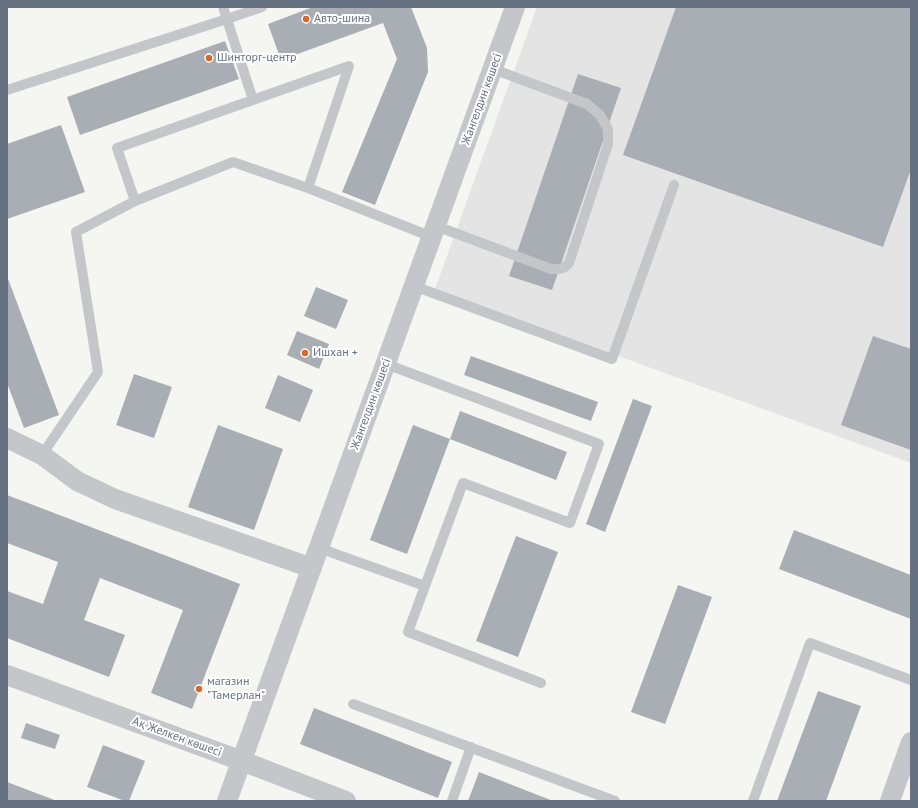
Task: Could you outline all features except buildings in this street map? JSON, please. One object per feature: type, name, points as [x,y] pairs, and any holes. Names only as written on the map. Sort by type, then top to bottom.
[{"type":"street","name":"Жангелдин көшесі","points":[[227,801],[515,7]]},
{"type":"street","points":[[7,438],[42,455],[77,481],[115,499],[312,568]]},
{"type":"street","name":"Ақ Желкен көшесі","points":[[7,675],[242,761],[346,801]]},
{"type":"street","points":[[890,801],[911,742]]},
{"type":"lane","points":[[223,7],[253,100]]},
{"type":"lane","points":[[7,90],[262,7]]},
{"type":"lane","points":[[136,201],[116,148],[349,66],[308,188]]},
{"type":"lane","points":[[42,455],[98,372],[76,232],[136,201],[233,162],[434,232],[551,269],[565,267],[569,263],[608,144],[608,129],[600,115],[587,104],[493,69]]},
{"type":"lane","points":[[414,286],[612,359],[674,185]]},
{"type":"lane","points":[[386,364],[599,444],[570,523],[463,483],[408,632],[541,683]]},
{"type":"lane","points":[[319,548],[425,586]]},
{"type":"lane","points":[[753,801],[810,643],[911,680]]},
{"type":"lane","points":[[353,704],[615,801]]},
{"type":"lane","points":[[452,801],[470,747]]},
{"type":"shaded area","points":[[537,7],[911,7],[911,463],[435,289]]},
{"type":"place","name":"Авто-шина","points":[[306,19]]},
{"type":"place","name":"Шинторг-центр","points":[[209,58]]},
{"type":"place","name":"Ишхан +","points":[[305,353]]},
{"type":"place","name":"магазин \"Тамерлан\"","points":[[199,689]]}]
